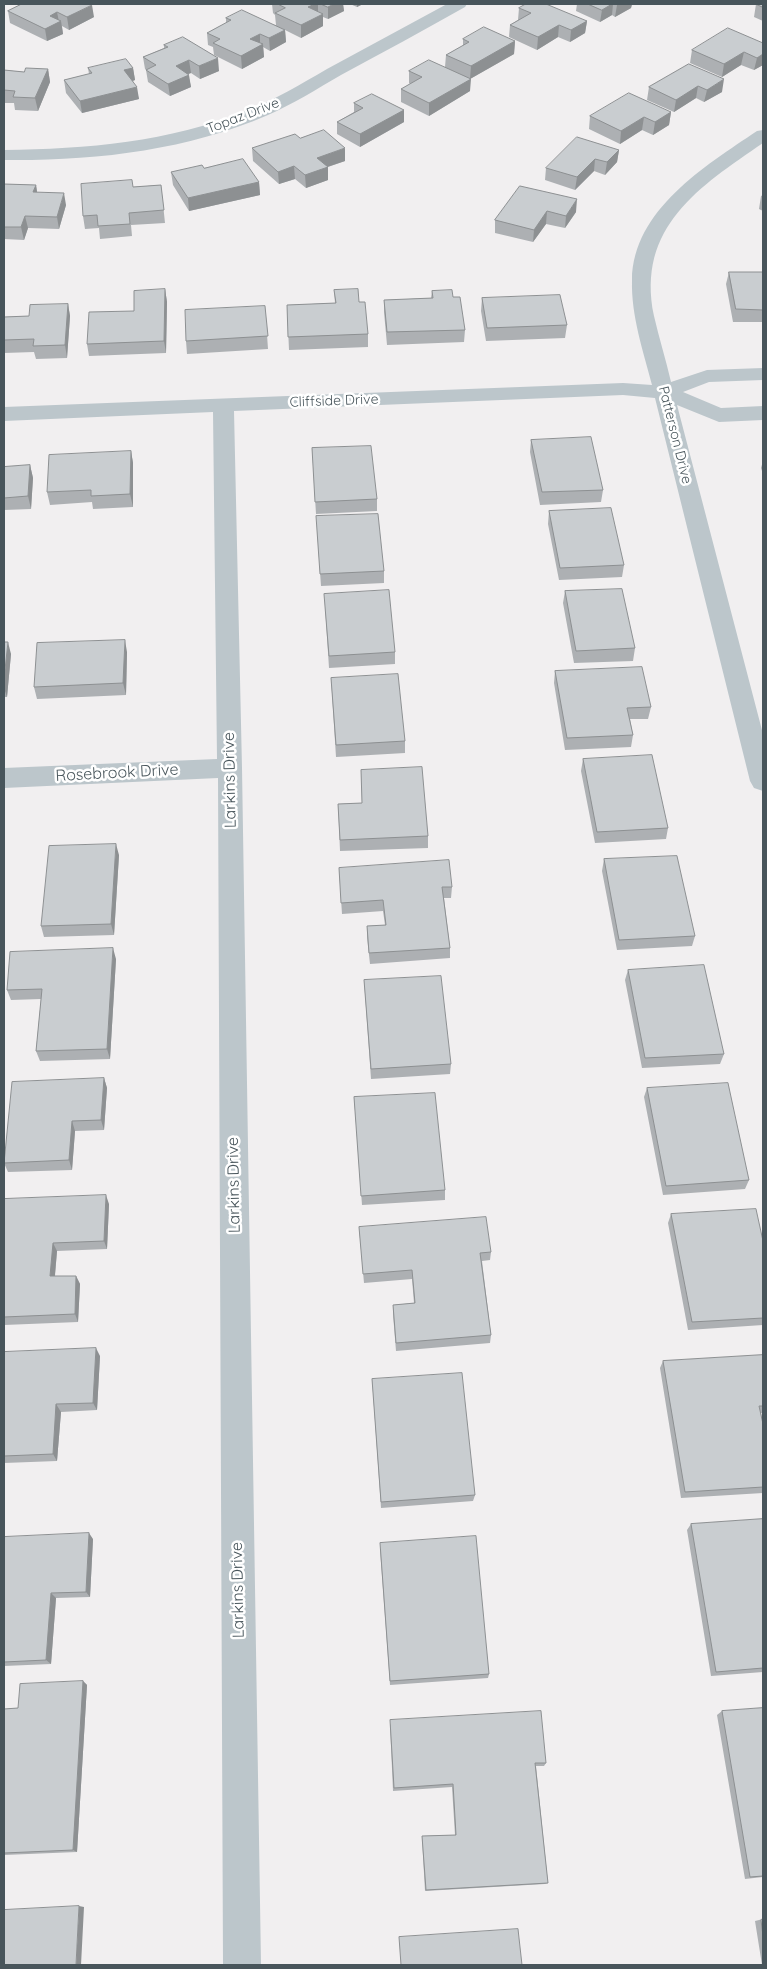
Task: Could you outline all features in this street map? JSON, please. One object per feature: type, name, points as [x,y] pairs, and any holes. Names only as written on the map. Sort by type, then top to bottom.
[{"type":"street","name":"Topaz Drive","points":[[4,155],[110,151],[166,141],[227,125],[275,105],[459,4]]},
{"type":"street","name":"Patterson Drive","points":[[763,135],[714,170],[671,207],[655,232],[642,264],[641,290],[644,315],[759,749],[763,781]]},
{"type":"street","name":"Cliffside Drive","points":[[664,392],[707,376],[763,374]]},
{"type":"street","name":"Cliffside Drive","points":[[4,414],[623,389],[664,392],[719,415],[763,413]]},
{"type":"street","name":"Larkins Drive","points":[[223,405],[230,768],[242,1965]]},
{"type":"street","name":"Rosebrook Drive","points":[[4,778],[230,768]]},
{"type":"building","points":[[22,4],[92,5],[67,17],[57,12],[50,16],[61,21],[45,29],[8,11]]},
{"type":"building","points":[[278,4],[315,4],[308,7],[323,14],[301,25],[275,13],[285,8]]},
{"type":"building","points":[[321,4],[334,4],[328,7]]},
{"type":"building","points":[[526,4],[546,4],[587,21],[571,30],[559,25],[538,37],[510,25],[531,13],[519,8]]},
{"type":"building","points":[[588,4],[612,4],[602,10]]},
{"type":"building","points":[[242,10],[285,30],[269,38],[260,34],[250,39],[263,44],[241,56],[213,43],[220,39],[207,33],[231,20],[226,18]]},
{"type":"building","points":[[484,27],[515,41],[471,66],[446,55],[469,42],[463,39]]},
{"type":"building","points":[[728,28],[763,43],[763,54],[757,58],[744,52],[724,64],[692,50]]},
{"type":"building","points":[[183,37],[218,58],[199,66],[189,60],[176,66],[189,75],[168,84],[146,70],[156,65],[143,57],[168,47],[164,45]]},
{"type":"building","points":[[126,59],[133,68],[124,70],[137,87],[80,101],[64,80],[92,73],[88,68]]},
{"type":"building","points":[[429,60],[471,79],[429,103],[401,89],[422,77],[409,71]]},
{"type":"building","points":[[689,64],[724,79],[707,90],[698,86],[676,100],[649,87]]},
{"type":"building","points":[[26,68],[48,69],[35,98],[13,97],[15,91],[4,90],[4,70],[24,72]]},
{"type":"building","points":[[629,93],[671,112],[655,122],[644,117],[621,131],[590,116]]},
{"type":"building","points":[[372,94],[404,110],[360,134],[337,122],[363,108],[354,103]]},
{"type":"building","points":[[324,130],[345,148],[317,158],[328,167],[305,175],[294,166],[278,172],[252,148],[295,134],[300,138]]},
{"type":"building","points":[[577,137],[619,150],[607,162],[595,159],[577,177],[546,168]]},
{"type":"building","points":[[243,159],[259,182],[188,198],[171,172],[202,165],[204,168]]},
{"type":"building","points":[[132,180],[133,187],[161,185],[164,210],[129,213],[130,224],[98,226],[97,215],[83,216],[81,184]]},
{"type":"building","points":[[4,184],[36,185],[33,192],[64,193],[57,217],[25,216],[21,227],[4,227]]},
{"type":"building","points":[[520,186],[577,199],[566,216],[547,211],[534,230],[495,220]]},
{"type":"building","points":[[729,272],[763,272],[763,310],[736,309]]},
{"type":"building","points":[[165,289],[164,341],[87,344],[89,312],[134,311],[134,291]]},
{"type":"building","points":[[358,289],[359,302],[365,302],[368,334],[288,337],[287,305],[336,303],[334,290]]},
{"type":"building","points":[[452,290],[453,297],[460,297],[465,330],[387,332],[384,300],[433,298],[432,291]]},
{"type":"building","points":[[560,295],[567,325],[487,328],[482,298]]},
{"type":"building","points":[[68,304],[65,345],[33,346],[34,339],[4,340],[4,317],[29,316],[30,305]]},
{"type":"building","points":[[265,306],[268,336],[186,341],[185,310]]},
{"type":"building","points":[[591,437],[603,490],[542,492],[531,440]]},
{"type":"building","points":[[371,446],[377,499],[315,502],[312,448]]},
{"type":"building","points":[[131,451],[130,494],[91,496],[91,490],[47,492],[49,455]]},
{"type":"building","points":[[30,465],[28,496],[4,498],[4,467]]},
{"type":"building","points":[[611,508],[624,565],[560,568],[549,511]]},
{"type":"building","points":[[378,514],[384,571],[320,574],[316,516]]},
{"type":"building","points":[[622,589],[635,648],[576,651],[565,591]]},
{"type":"building","points":[[389,590],[395,652],[329,656],[324,594]]},
{"type":"building","points":[[125,640],[123,683],[34,687],[37,643]]},
{"type":"building","points":[[4,642],[8,642],[4,679]]},
{"type":"building","points":[[642,667],[651,707],[627,708],[633,735],[567,738],[555,671]]},
{"type":"building","points":[[398,674],[405,741],[336,745],[331,678]]},
{"type":"building","points":[[652,755],[668,828],[597,832],[583,759]]},
{"type":"building","points":[[422,767],[428,836],[340,840],[338,804],[362,803],[361,770]]},
{"type":"building","points":[[116,844],[111,924],[41,926],[49,846]]},
{"type":"building","points":[[677,856],[695,936],[619,940],[604,859]]},
{"type":"building","points":[[449,860],[452,887],[442,887],[450,948],[369,953],[367,926],[386,925],[383,900],[341,903],[339,868]]},
{"type":"building","points":[[113,948],[107,1049],[36,1051],[42,989],[7,990],[10,952]]},
{"type":"building","points":[[704,965],[724,1054],[645,1058],[628,970]]},
{"type":"building","points":[[441,976],[451,1064],[371,1069],[364,980]]},
{"type":"building","points":[[104,1078],[101,1120],[72,1121],[69,1160],[4,1163],[12,1082]]},
{"type":"building","points":[[728,1083],[749,1180],[666,1186],[647,1088]]},
{"type":"building","points":[[435,1093],[445,1190],[361,1196],[354,1097]]},
{"type":"building","points":[[106,1195],[104,1241],[53,1243],[50,1276],[76,1276],[75,1314],[4,1317],[4,1199]]},
{"type":"building","points":[[756,1209],[763,1241],[763,1318],[692,1322],[671,1214]]},
{"type":"building","points":[[486,1217],[491,1252],[480,1253],[491,1335],[396,1343],[393,1305],[415,1303],[412,1270],[363,1274],[359,1227]]},
{"type":"building","points":[[96,1348],[93,1403],[56,1404],[53,1454],[4,1456],[4,1352]]},
{"type":"building","points":[[763,1355],[763,1406],[759,1406],[763,1424],[763,1487],[685,1492],[663,1361]]},
{"type":"building","points":[[462,1373],[475,1495],[381,1502],[372,1379]]},
{"type":"building","points":[[763,1519],[763,1668],[716,1672],[691,1524]]},
{"type":"building","points":[[89,1533],[86,1592],[51,1593],[46,1660],[4,1662],[4,1537]]},
{"type":"building","points":[[476,1536],[489,1674],[390,1681],[380,1543]]},
{"type":"building","points":[[83,1681],[73,1850],[4,1853],[4,1709],[18,1708],[20,1684]]},
{"type":"building","points":[[763,1708],[763,1876],[750,1877],[722,1711]]},
{"type":"building","points":[[541,1711],[546,1763],[535,1763],[548,1883],[426,1890],[422,1836],[456,1835],[453,1784],[394,1788],[390,1720]]},
{"type":"building","points":[[79,1906],[76,1965],[4,1965],[4,1910]]},
{"type":"building","points":[[763,1919],[763,1936],[761,1920]]},
{"type":"building","points":[[518,1929],[522,1965],[401,1965],[399,1937]]}]
